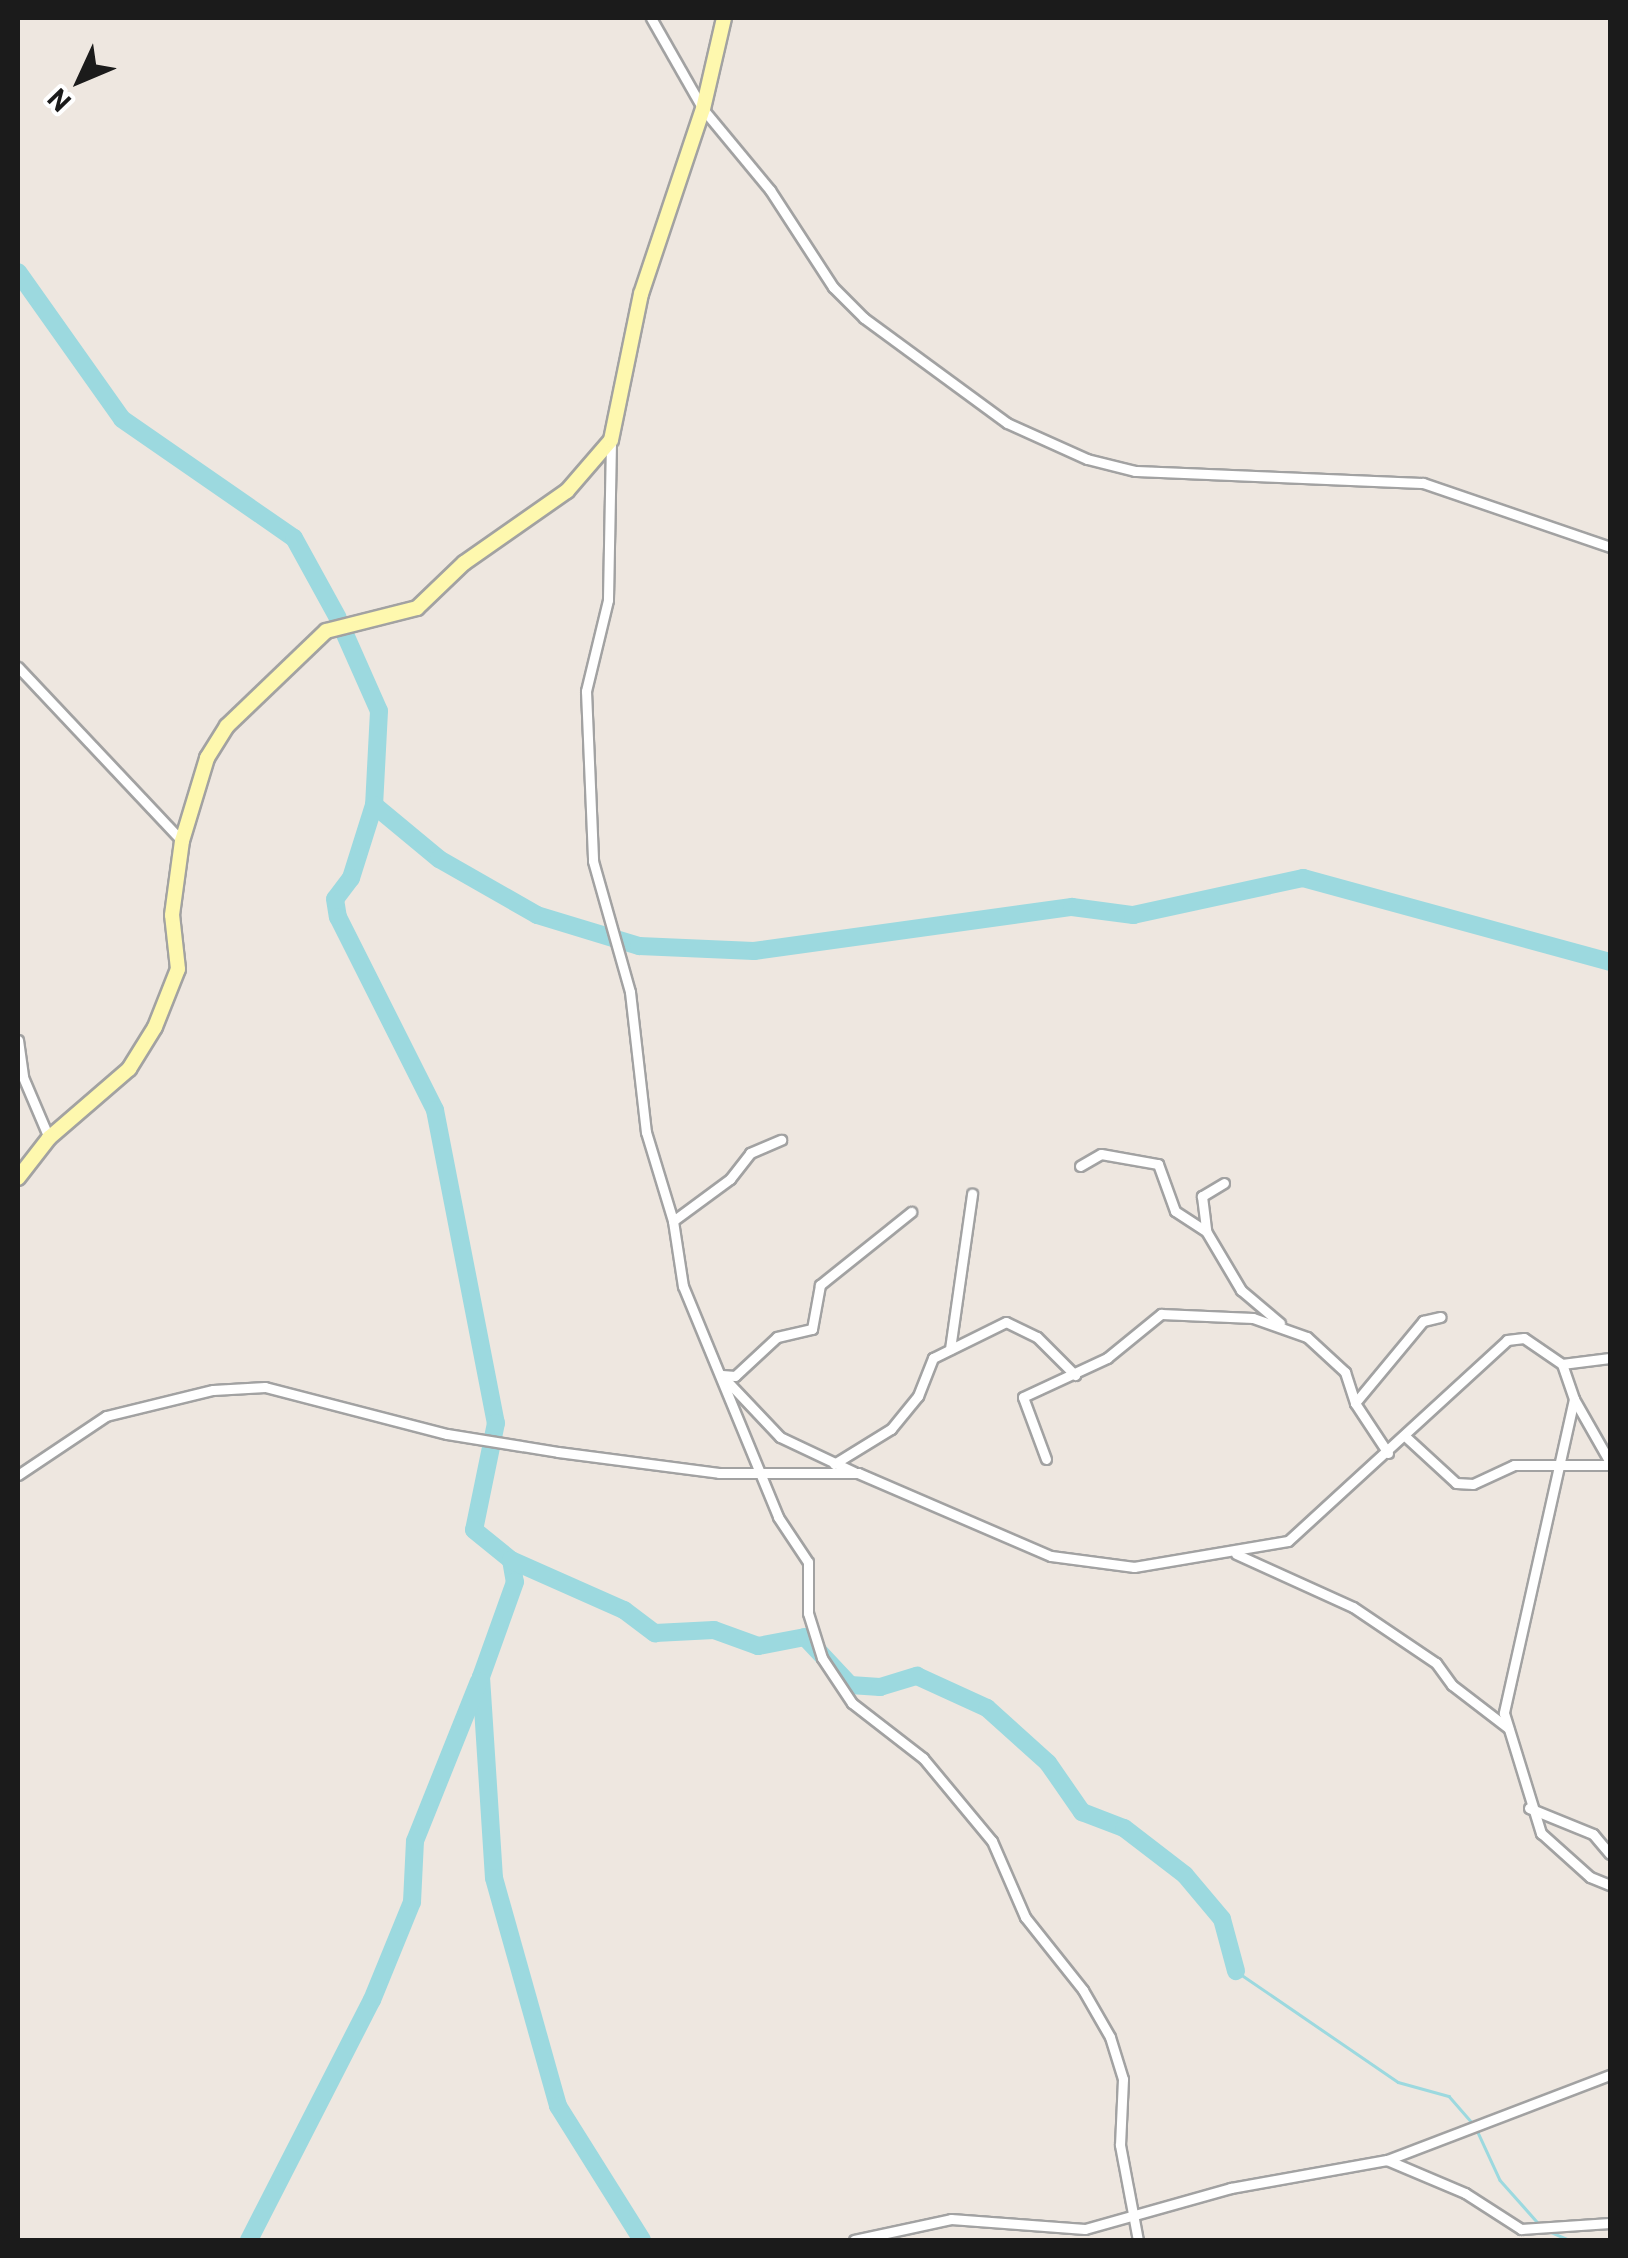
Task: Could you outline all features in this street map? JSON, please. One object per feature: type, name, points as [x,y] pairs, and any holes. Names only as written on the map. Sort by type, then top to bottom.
[{"type":"street","points":[[652,18],[703,109],[770,190],[846,302],[968,398],[1019,429],[1136,472],[1422,483],[1610,548]]},
{"type":"street","points":[[724,18],[703,109],[641,294],[611,440],[608,600],[586,691],[592,860],[630,992],[646,1132],[672,1221],[683,1286],[722,1375],[759,1476],[808,1562],[812,1633],[838,1683],[866,1716],[923,1758],[976,1820],[1000,1856],[1025,1917],[1098,2014],[1123,2079],[1120,2145],[1138,2240]]},
{"type":"street","points":[[18,1178],[49,1138],[113,1085],[155,1026],[178,969],[172,914],[182,841],[213,745],[307,644],[334,626],[417,608],[464,563],[567,491],[611,440]]},
{"type":"street","points":[[18,668],[182,841]]},
{"type":"street","points":[[18,1040],[23,1076],[49,1138]]},
{"type":"street","points":[[672,1221],[730,1179],[750,1153],[781,1140]]},
{"type":"street","points":[[1080,1166],[1101,1154],[1158,1164],[1175,1211],[1206,1231]]},
{"type":"street","points":[[1224,1183],[1202,1196],[1206,1231],[1240,1290],[1286,1328],[1328,1352],[1388,1453]]},
{"type":"street","points":[[950,1349],[972,1194]]},
{"type":"street","points":[[722,1375],[736,1376],[777,1337],[812,1328],[820,1285],[911,1212]]},
{"type":"street","points":[[1046,1460],[1023,1397],[1075,1375],[1161,1314],[1187,1310],[1286,1328]]},
{"type":"street","points":[[1355,1402],[1423,1321],[1441,1317]]},
{"type":"street","points":[[834,1464],[891,1429],[918,1396],[933,1358],[1006,1322],[1037,1337],[1075,1375]]},
{"type":"street","points":[[722,1375],[780,1437],[834,1464],[1073,1563],[1134,1566],[1236,1554],[1296,1536],[1507,1340],[1524,1338],[1562,1364],[1574,1399],[1610,1463],[1559,1468],[1514,1465],[1473,1484],[1456,1482],[1406,1437]]},
{"type":"street","points":[[1562,1364],[1610,1358]]},
{"type":"street","points":[[18,1475],[106,1416],[239,1386],[265,1387],[478,1440],[759,1476],[858,1473]]},
{"type":"street","points":[[1574,1399],[1504,1698],[1529,1808],[1564,1856],[1610,1883]]},
{"type":"street","points":[[1236,1554],[1353,1607],[1436,1663],[1452,1684],[1508,1728]]},
{"type":"street","points":[[1529,1808],[1594,1834],[1610,1854]]},
{"type":"street","points":[[854,2240],[951,2219],[1085,2229],[1133,2214],[1387,2160],[1610,2075]]},
{"type":"street","points":[[1387,2160],[1466,2192],[1521,2229],[1610,2223]]},
{"type":"street","points":[[1072,2240],[1085,2229]]},
{"type":"waterway","points":[[18,272],[122,419],[294,538],[338,618]]},
{"type":"waterway","points":[[344,632],[379,711],[374,805],[351,878],[335,899],[338,917],[435,1110],[496,1423],[474,1530],[511,1560],[515,1582],[481,1677],[494,1878],[558,2106],[642,2240]]},
{"type":"waterway","points":[[374,805],[439,859],[537,915],[639,946],[754,951],[1072,907],[1133,915],[1303,878],[1610,962]]},
{"type":"waterway","points":[[511,1560],[624,1610],[655,1633],[714,1630],[758,1646],[805,1637],[850,1685],[880,1687],[917,1676],[987,1708],[1048,1763],[1082,1812],[1124,1828],[1185,1875],[1222,1919],[1236,1971]]},
{"type":"waterway","points":[[249,2240],[372,2000],[412,1902],[415,1841],[479,1681]]},
{"type":"waterway","points":[[1236,1971],[1398,2082],[1449,2096],[1472,2122]]},
{"type":"waterway","points":[[1476,2128],[1500,2180],[1540,2225]]},
{"type":"waterway","points":[[1546,2230],[1570,2240]]}]
